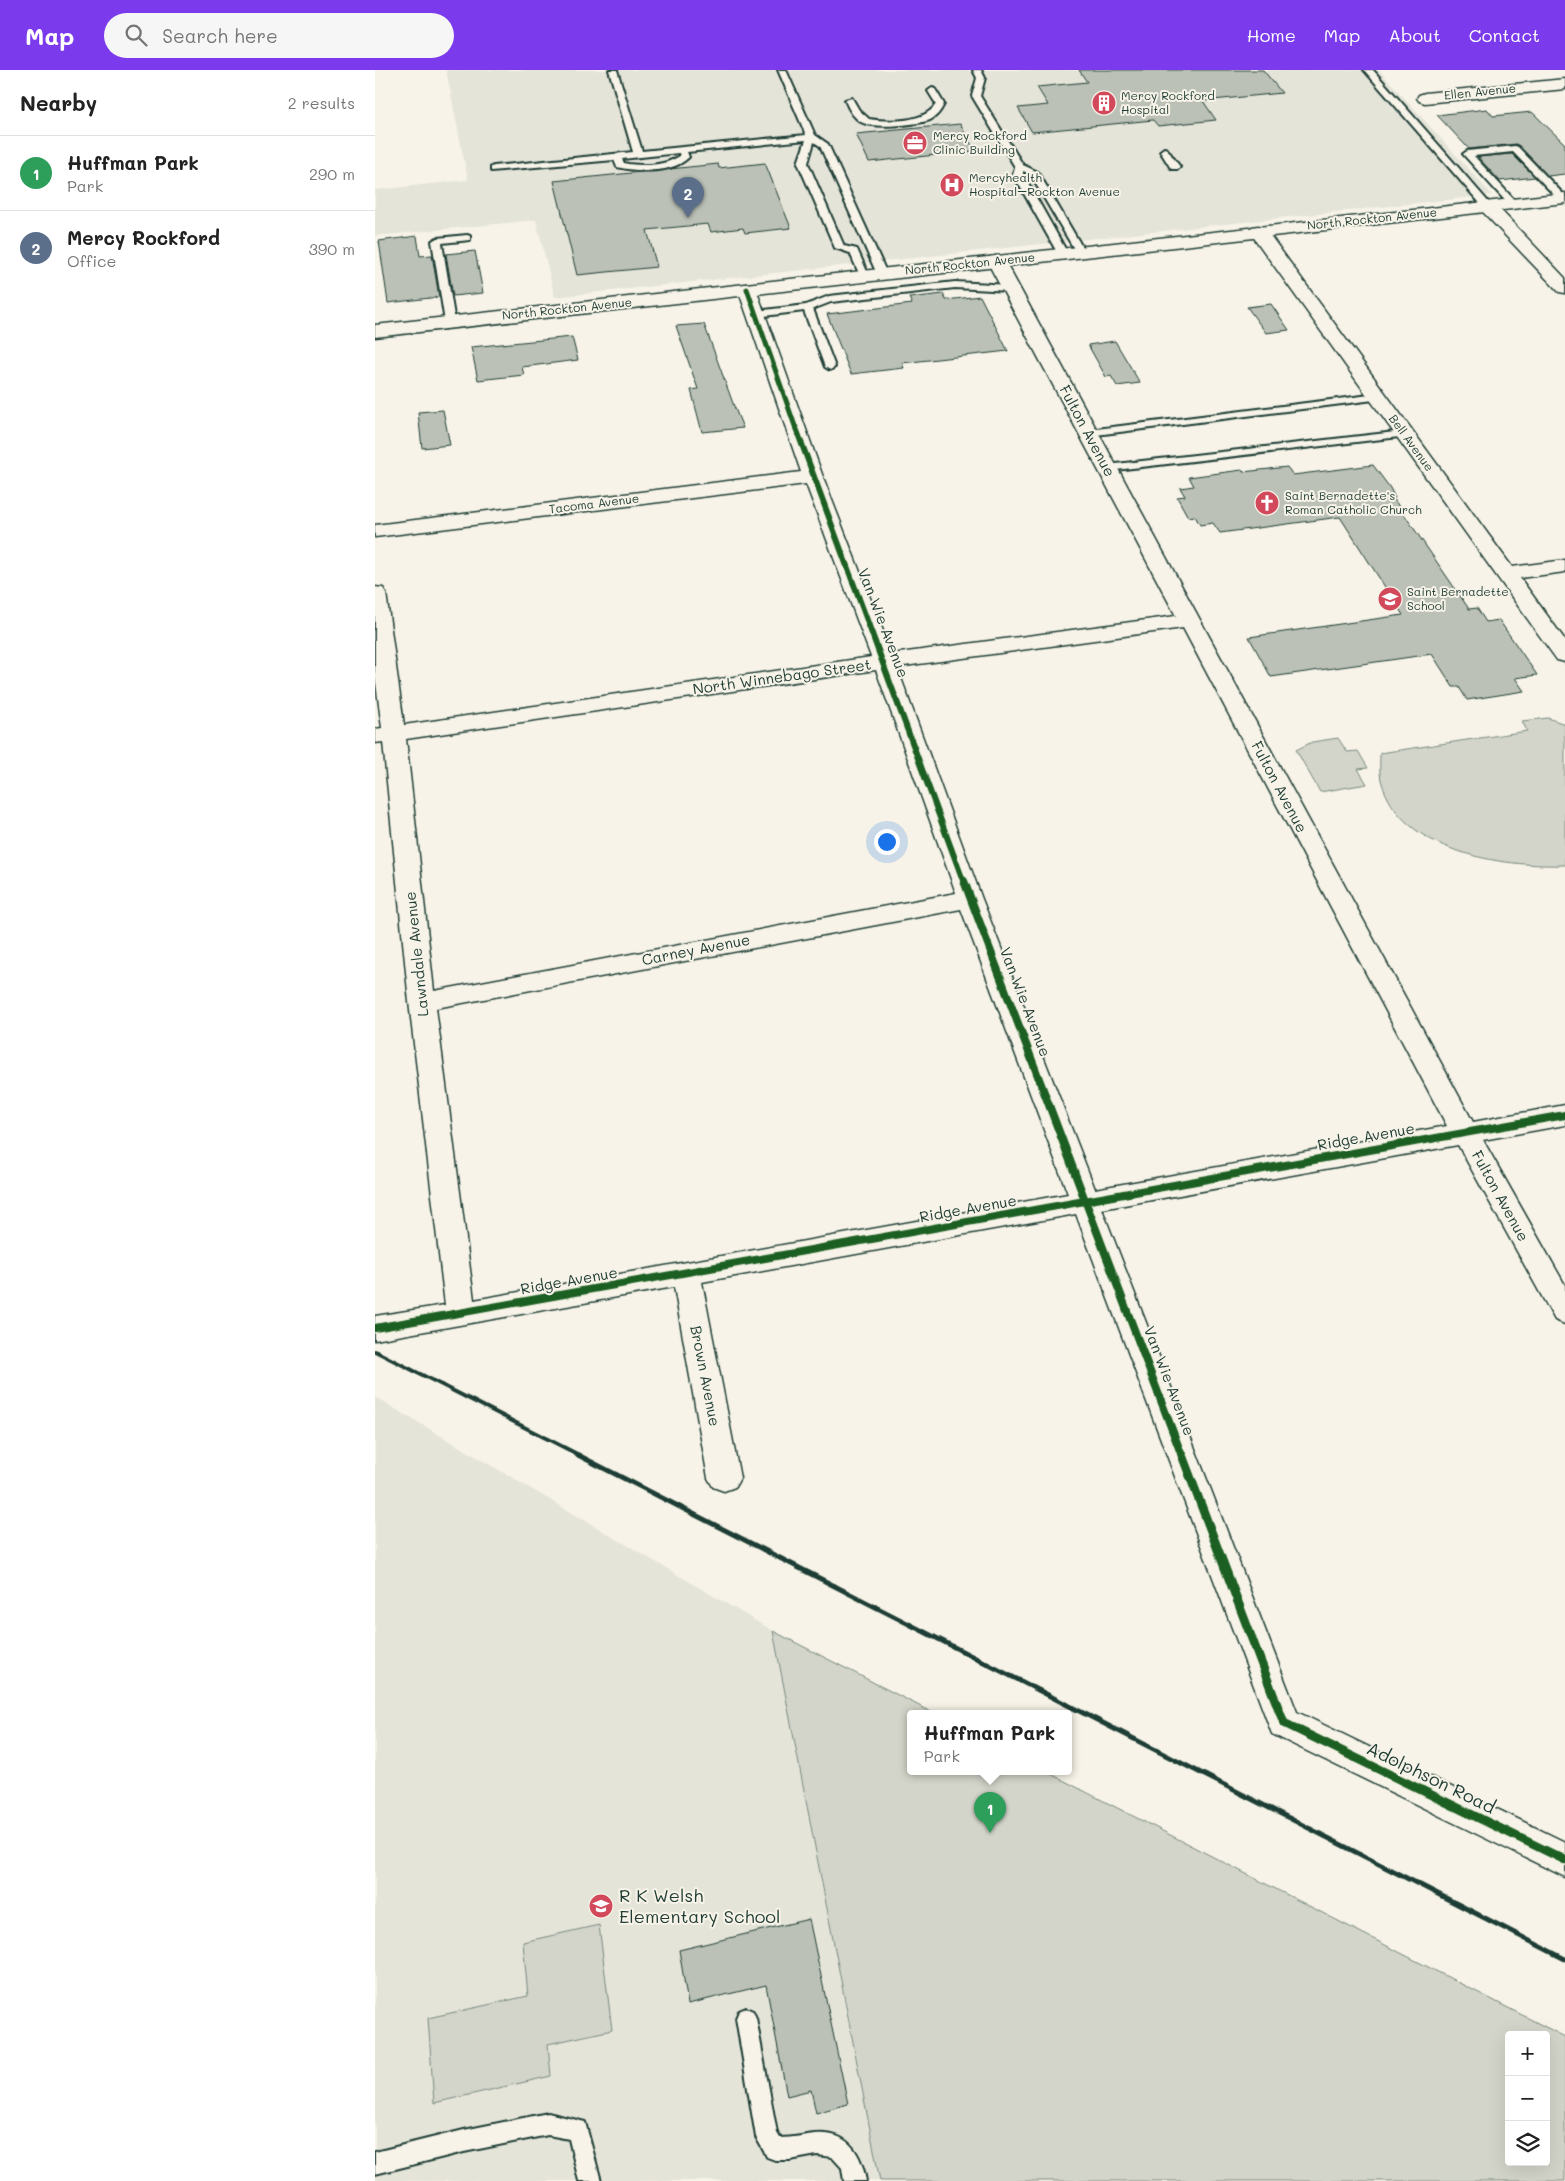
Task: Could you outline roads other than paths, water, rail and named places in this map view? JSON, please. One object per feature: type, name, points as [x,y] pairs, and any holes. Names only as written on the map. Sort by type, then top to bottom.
[{"type":"street","name":"Ellen Avenue","points":[[1425,98],[1565,84]]},
{"type":"street","name":"North Rockton Avenue","points":[[375,331],[1564,198]]},
{"type":"street","points":[[1488,207],[1565,288]]},
{"type":"street","name":"Bell Avenue","points":[[1258,231],[1565,655]]},
{"type":"street","name":"Fulton Avenue","points":[[996,261],[1465,1133],[1565,1312]]},
{"type":"street","name":"Van Wie Avenue","points":[[747,289],[813,477],[970,899],[1284,1723]]},
{"type":"street","name":"Tacoma Avenue","points":[[375,531],[813,477]]},
{"type":"street","points":[[1506,574],[1565,566]]},
{"type":"street","name":"Lawndale Avenue","points":[[375,593],[385,735],[422,1002],[461,1314]]},
{"type":"street","name":"North Winnebago Street","points":[[385,735],[883,662],[1189,621]]},
{"type":"street","name":"Carney Avenue","points":[[422,1002],[970,899]]},
{"type":"street","name":"Ridge Avenue","points":[[375,1328],[686,1274],[1565,1115]]},
{"type":"street","name":"Brown Avenue","points":[[686,1274],[724,1478]]},
{"type":"street","name":"Adolphson Road","points":[[1284,1723],[1565,1860]]},
{"type":"lane","points":[[613,70],[638,154]]},
{"type":"lane","points":[[782,70],[811,137],[803,162],[840,248],[854,251],[864,276]]},
{"type":"lane","points":[[977,70],[981,78],[976,96],[1020,167],[1033,172],[1071,253]]},
{"type":"lane","points":[[1369,70],[1488,207]]},
{"type":"lane","points":[[849,100],[853,110],[867,121],[888,122],[927,118],[936,111],[940,104],[932,91]]},
{"type":"lane","points":[[495,169],[811,137],[824,144],[882,274]]},
{"type":"lane","points":[[1513,204],[1467,154],[1515,149],[1564,198]]},
{"type":"lane","points":[[617,156],[620,165],[640,168],[676,164],[685,157],[682,150]]},
{"type":"lane","points":[[1165,151],[1175,167]]},
{"type":"lane","points":[[1020,167],[1018,174],[1071,253]]},
{"type":"lane","points":[[450,322],[437,242],[467,238]]},
{"type":"lane","points":[[756,314],[807,308],[829,299],[955,286],[1010,288]]},
{"type":"lane","points":[[807,308],[830,367]]},
{"type":"lane","points":[[1088,433],[1378,397]]},
{"type":"lane","points":[[1107,468],[1405,434]]},
{"type":"lane","points":[[747,2018],[767,2138],[775,2149],[790,2149],[817,2144],[838,2147],[852,2163],[855,2181]]},
{"type":"lane","points":[[375,2163],[464,2141],[549,2124],[577,2130],[590,2181]]},
{"type":"railway","points":[[375,1351],[581,1456]]},
{"type":"railway","points":[[578,1455],[1565,1959]]},
{"type":"place","name":"Mercy Rockford Hospital","points":[[1104,103]]},
{"type":"place","name":"Mercy Rockford Clinic Building","points":[[915,143]]},
{"type":"place","name":"Mercyhealth Hospital–Rockton Avenue","points":[[952,185]]},
{"type":"place","name":"Mercy Rockford","points":[[688,218]]},
{"type":"place","name":"Saint Bernadette's Roman Catholic Church","points":[[1267,503]]},
{"type":"place","name":"Saint Bernadette School","points":[[1390,599]]},
{"type":"place","name":"Huffman Park","points":[[990,1833]]},
{"type":"place","name":"R K Welsh Elementary School","points":[[601,1906]]}]
